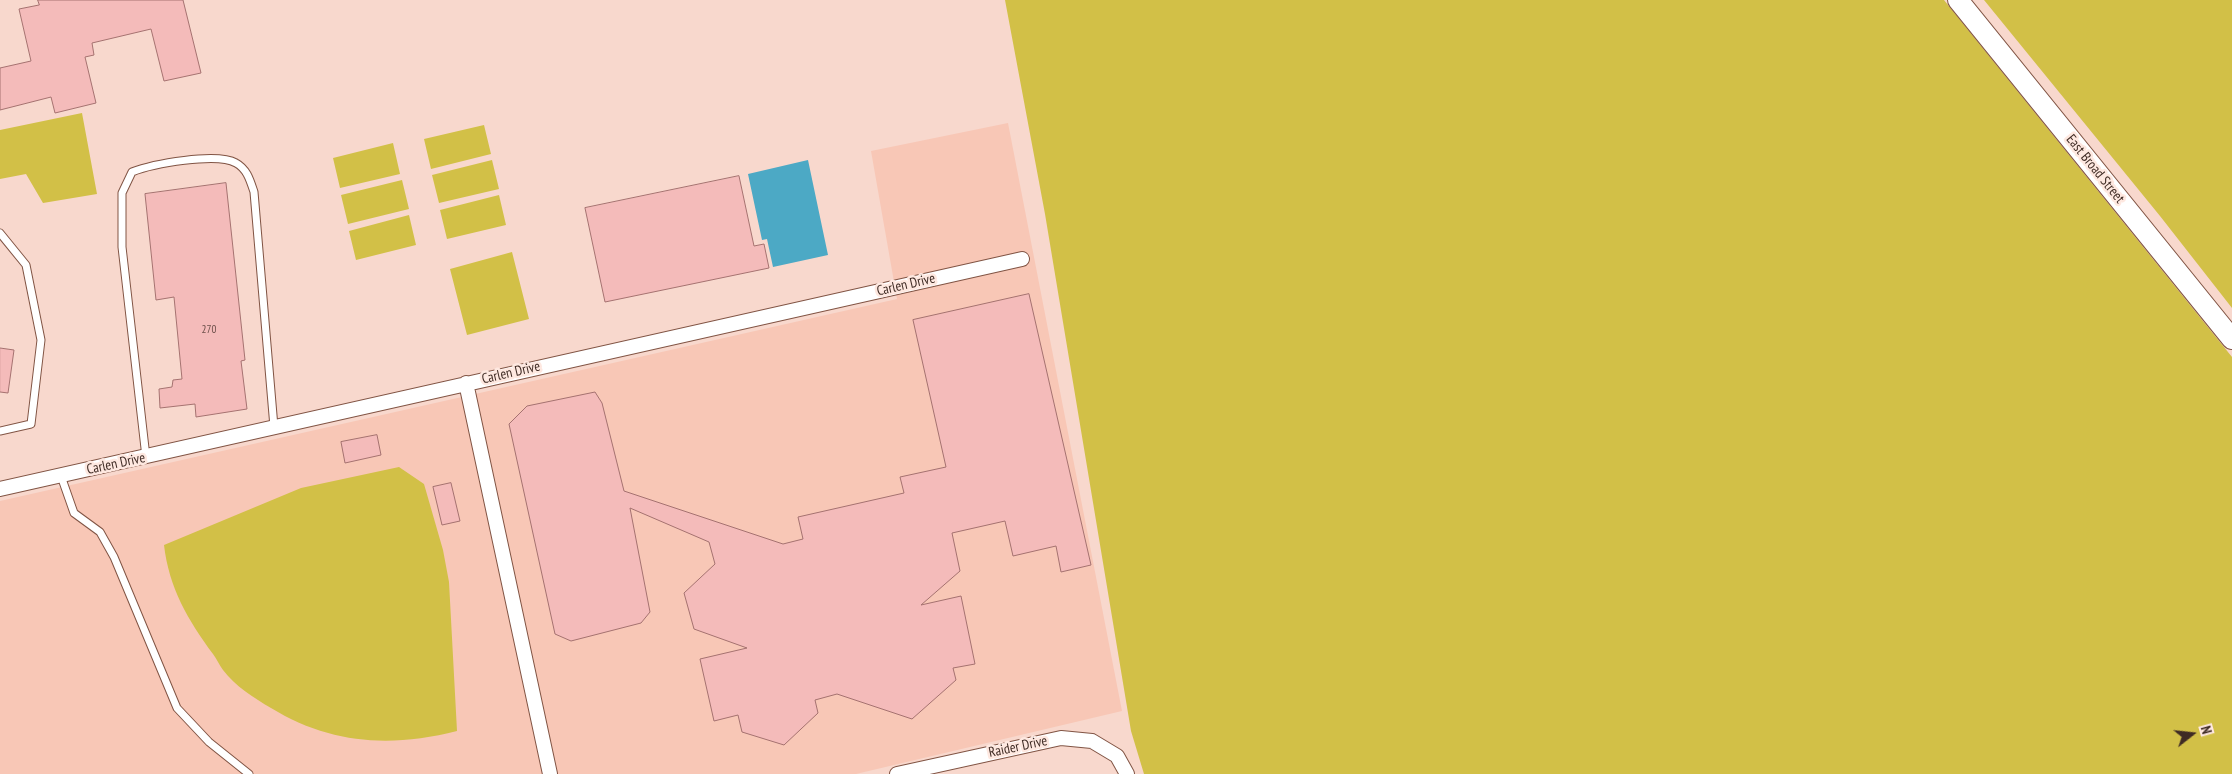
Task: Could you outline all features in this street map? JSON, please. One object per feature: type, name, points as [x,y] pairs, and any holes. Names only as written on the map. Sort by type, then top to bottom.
[{"type":"street","name":"East Broad Street","points":[[1958,0],[2232,339]]},
{"type":"street","name":"Carlen Drive","points":[[0,489],[146,458],[274,426],[1022,259]]},
{"type":"street","points":[[466,383],[550,774]]},
{"type":"street","name":"Raider Drive","points":[[897,774],[1061,738],[1092,741],[1117,756],[1128,774]]},
{"type":"lane","points":[[146,458],[122,247],[122,193],[132,172],[150,165],[222,158],[237,163],[249,175],[254,192],[274,426]]},
{"type":"lane","points":[[0,233],[26,265],[41,340],[31,424],[0,431]]},
{"type":"lane","points":[[61,476],[74,513],[100,532],[114,557],[177,708],[209,742],[249,774]]},
{"type":"shaded area","points":[[1005,0],[1944,0],[2232,357],[2232,774],[1144,774],[1131,731],[1045,214]]},
{"type":"shaded area","points":[[1984,0],[2232,0],[2232,308],[2160,216]]},
{"type":"shaded area","points":[[82,113],[97,194],[43,203],[26,174],[0,179],[0,130]]},
{"type":"shaded area","points":[[1008,123],[1122,711],[856,774],[0,774],[0,501],[897,299],[871,151]]},
{"type":"shaded area","points":[[484,125],[491,154],[431,169],[424,139]]},
{"type":"shaded area","points":[[393,143],[400,174],[340,188],[333,158]]},
{"type":"shaded area","points":[[492,160],[499,189],[439,203],[432,175]]},
{"type":"shaded area","points":[[402,180],[409,209],[348,224],[341,195]]},
{"type":"shaded area","points":[[499,195],[506,225],[447,239],[440,210]]},
{"type":"shaded area","points":[[409,215],[416,245],[356,260],[349,231]]},
{"type":"shaded area","points":[[512,252],[529,319],[467,335],[450,269]]},
{"type":"shaded area","points":[[399,467],[424,484],[443,550],[449,582],[457,731],[408,740],[384,741],[338,736],[293,720],[271,708],[252,696],[228,676],[181,603],[170,575],[164,545],[301,488]]},
{"type":"water","points":[[808,160],[828,255],[773,267],[767,239],[762,240],[748,174]]},
{"type":"building","points":[[38,0],[183,0],[201,73],[164,81],[151,29],[92,43],[94,55],[85,57],[96,103],[55,113],[51,97],[0,110],[0,68],[31,61],[19,9],[39,5]]},
{"type":"building","points":[[739,176],[754,246],[764,244],[769,268],[605,302],[585,208]]},
{"type":"building","points":[[226,183],[245,360],[241,361],[247,409],[196,417],[195,404],[160,408],[159,389],[172,387],[173,380],[182,379],[174,297],[156,300],[145,194]]},
{"type":"building","points":[[1029,294],[1091,565],[1061,572],[1056,546],[1013,556],[1005,521],[952,533],[960,571],[921,605],[961,596],[975,664],[953,668],[956,680],[912,719],[837,694],[815,700],[818,713],[784,745],[742,732],[738,715],[714,721],[700,659],[747,648],[694,629],[684,593],[715,564],[709,542],[630,508],[650,612],[641,623],[571,641],[555,634],[509,424],[527,406],[595,392],[602,403],[624,491],[783,544],[803,539],[798,517],[904,493],[900,477],[946,467],[913,320]]},
{"type":"building","points":[[0,348],[14,350],[8,393],[0,392]]},
{"type":"building","points":[[377,435],[381,455],[345,463],[341,442]]},
{"type":"building","points":[[451,483],[460,521],[442,525],[433,487]]}]
